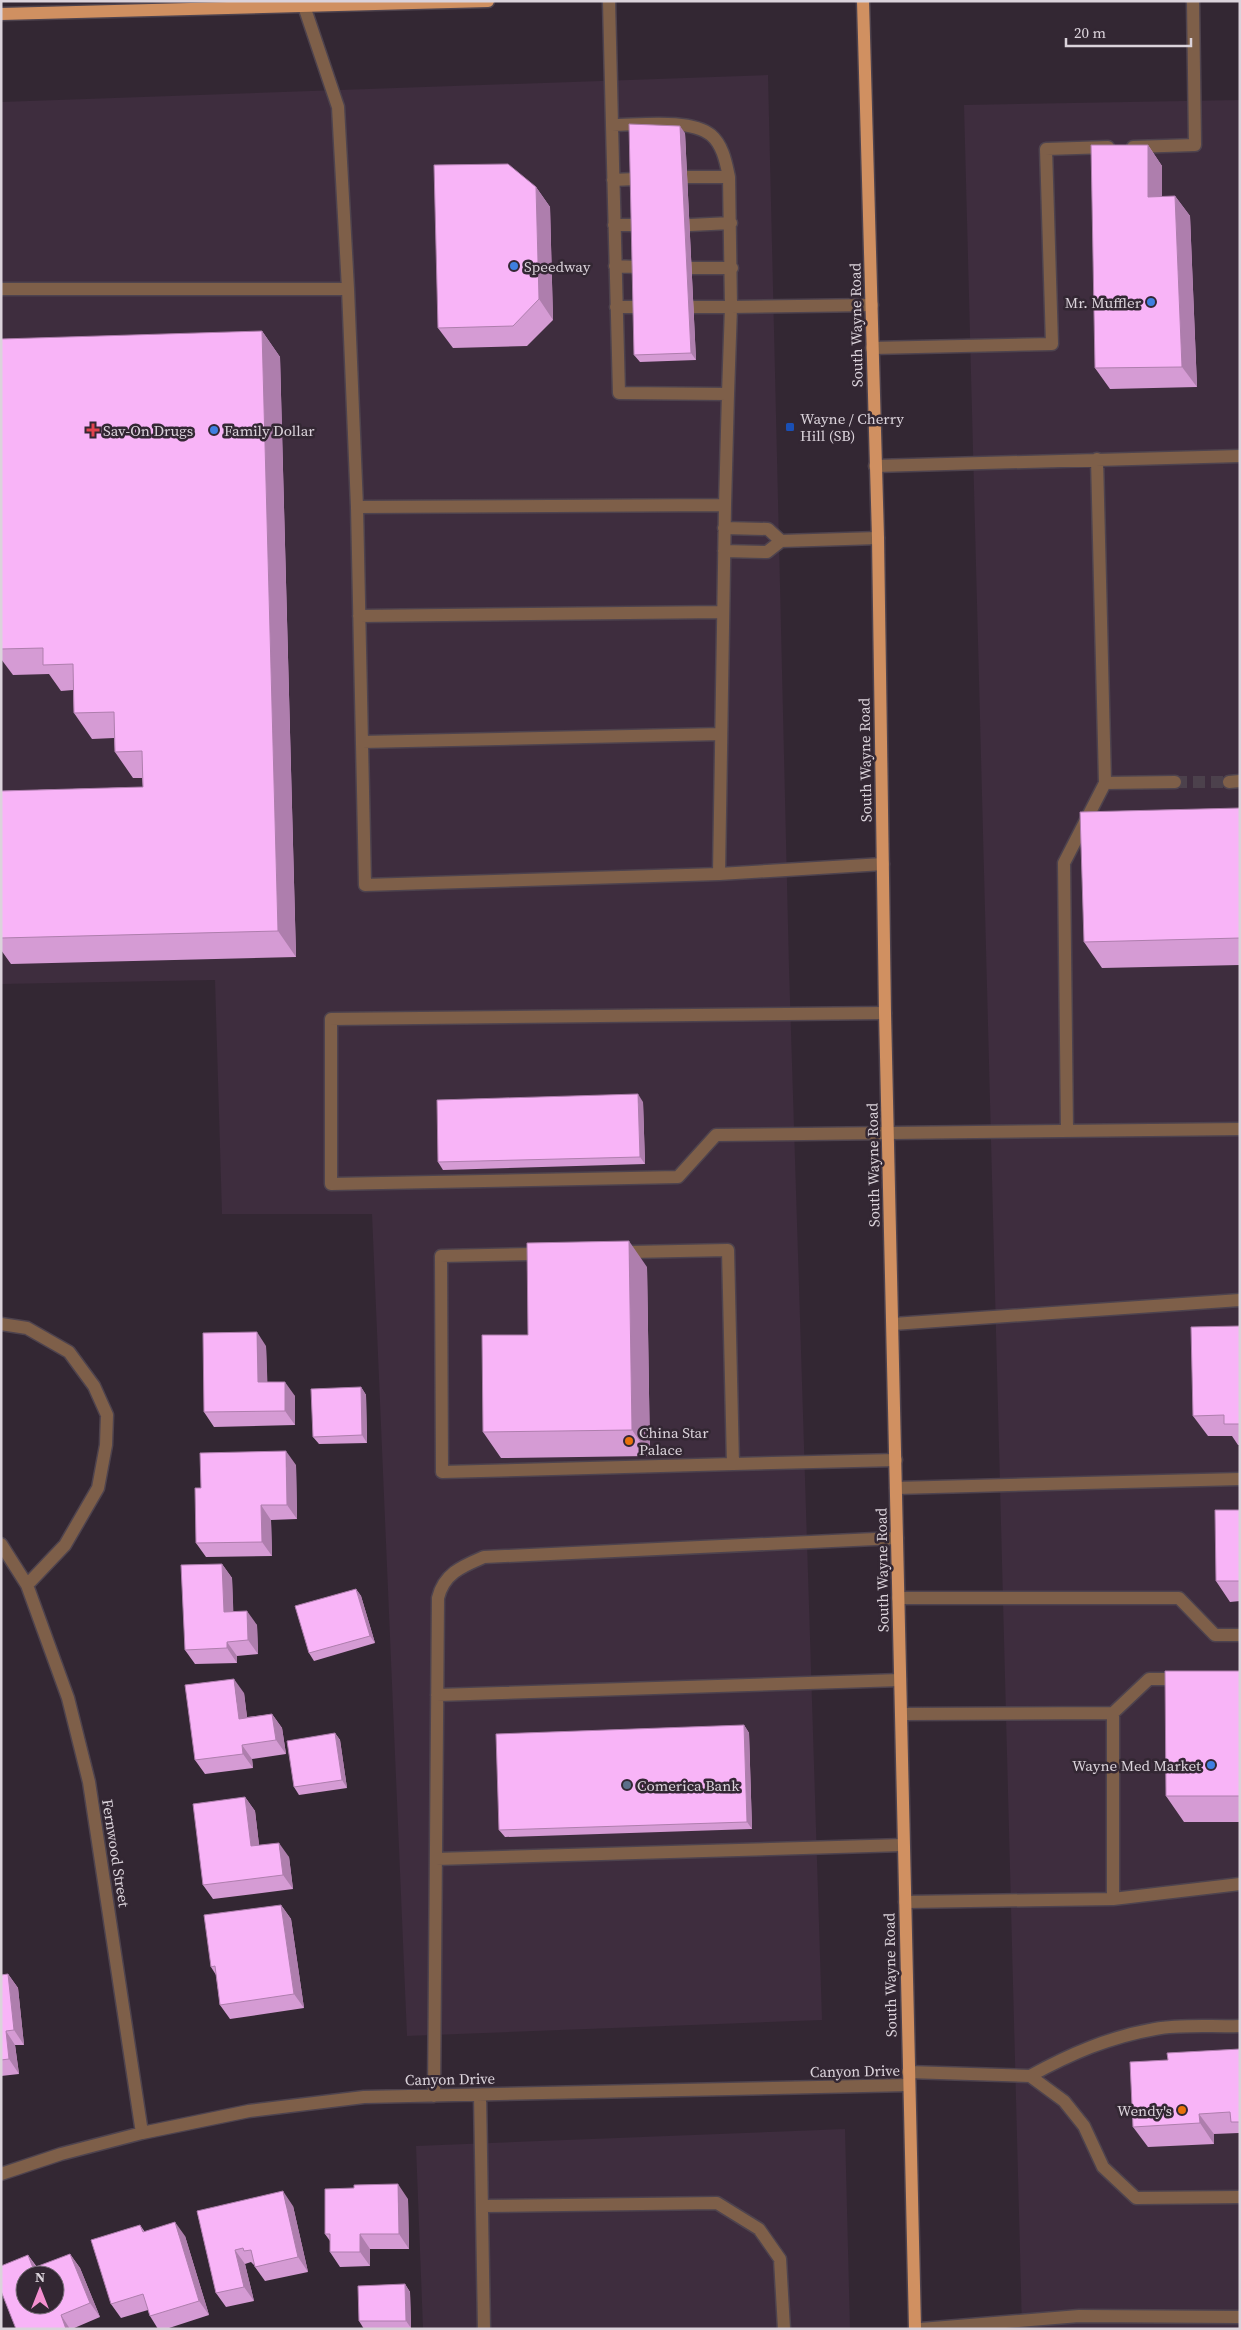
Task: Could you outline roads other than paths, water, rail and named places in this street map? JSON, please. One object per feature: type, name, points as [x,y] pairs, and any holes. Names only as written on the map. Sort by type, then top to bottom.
[{"type":"main road","points":[[1,14],[238,4],[304,6],[488,1]]},
{"type":"main road","name":"South Wayne Road","points":[[863,1],[878,538],[885,1013],[915,2329]]},
{"type":"street","points":[[609,1],[619,393],[728,394]]},
{"type":"street","points":[[872,348],[1052,344],[1046,149],[1195,145],[1193,1]]},
{"type":"street","points":[[304,6],[338,107],[357,507],[365,885],[719,874],[883,864]]},
{"type":"street","points":[[612,125],[682,125],[699,128],[713,136],[725,156],[729,177],[732,268],[724,528],[719,874]]},
{"type":"street","points":[[688,177],[729,177]]},
{"type":"street","points":[[613,180],[636,179]]},
{"type":"street","points":[[690,225],[731,223]]},
{"type":"street","points":[[614,225],[636,225]]},
{"type":"street","points":[[615,266],[636,267]]},
{"type":"street","points":[[691,268],[732,268]]},
{"type":"street","points":[[1,289],[348,289]]},
{"type":"street","points":[[694,307],[872,304]]},
{"type":"street","points":[[616,307],[638,307]]},
{"type":"street","points":[[875,466],[1240,456]]},
{"type":"street","points":[[1067,1132],[1064,863],[1105,783],[1097,459]]},
{"type":"street","points":[[357,507],[725,505]]},
{"type":"street","points":[[724,528],[768,529],[781,541]]},
{"type":"street","points":[[724,551],[767,552],[781,541],[878,538]]},
{"type":"street","points":[[359,616],[723,612]]},
{"type":"street","points":[[362,742],[721,734]]},
{"type":"street","points":[[1105,783],[1175,782]]},
{"type":"street","points":[[885,1013],[331,1019],[331,1184],[678,1177],[716,1135],[1240,1129]]},
{"type":"street","points":[[733,1464],[728,1250],[441,1256],[442,1472],[896,1460]]},
{"type":"street","points":[[893,1324],[1240,1300]]},
{"type":"street","points":[[1,1324],[27,1328],[69,1352],[94,1386],[107,1415],[106,1445],[98,1488],[65,1545],[27,1585]]},
{"type":"street","points":[[896,1488],[1240,1479]]},
{"type":"street","points":[[434,2096],[438,1598],[441,1587],[452,1572],[484,1557],[897,1538]]},
{"type":"street","name":"Fernwood Street","points":[[1,1544],[27,1585],[68,1698],[89,1782],[142,2133]]},
{"type":"street","points":[[898,1598],[1179,1598],[1215,1635],[1240,1635]]},
{"type":"street","points":[[902,1714],[1113,1713],[1149,1679],[1194,1679]]},
{"type":"street","points":[[437,1695],[900,1680]]},
{"type":"street","points":[[1113,1713],[1113,1899]]},
{"type":"street","points":[[436,1859],[904,1845]]},
{"type":"street","points":[[905,1902],[1113,1899],[1240,1884]]},
{"type":"street","points":[[908,2072],[1030,2076],[1064,2058],[1105,2040],[1156,2028],[1240,2026]]},
{"type":"street","points":[[1030,2076],[1064,2102],[1084,2126],[1103,2167],[1136,2198],[1240,2197]]},
{"type":"street","name":"Canyon Drive","points":[[1,2174],[61,2154],[142,2133],[249,2111],[364,2097],[909,2086]]},
{"type":"street","points":[[480,2094],[484,2329]]},
{"type":"street","points":[[482,2206],[717,2203],[759,2229],[780,2259],[784,2329]]},
{"type":"street","points":[[921,2329],[1079,2316],[1240,2318]]},
{"type":"tunnel","points":[[1175,782],[1229,782]]},
{"type":"place","name":"Speedway","points":[[514,266]]},
{"type":"place","name":"Mr. Muffler","points":[[1151,302]]},
{"type":"place","name":"Wayne / Cherry Hill (SB)","points":[[790,427]]},
{"type":"place","name":"Sav-On Drugs","points":[[93,430]]},
{"type":"place","name":"Family Dollar","points":[[214,430]]},
{"type":"place","name":"China Star Palace","points":[[629,1441]]},
{"type":"place","name":"Wayne Med Market","points":[[1211,1765]]},
{"type":"place","name":"Comerica Bank","points":[[627,1785]]},
{"type":"place","name":"Wendy's","points":[[1182,2110]]}]
